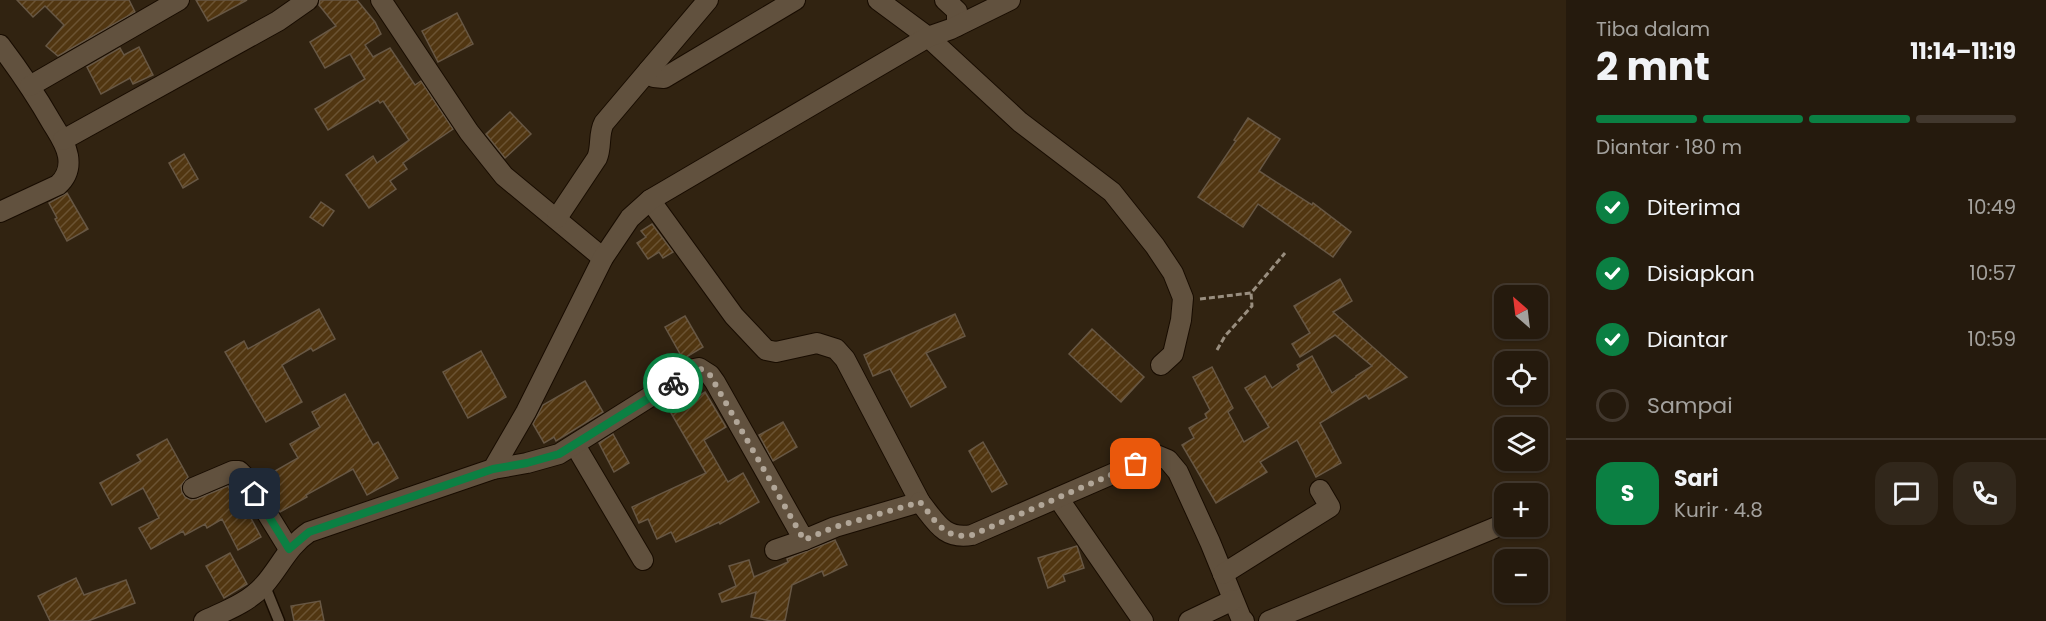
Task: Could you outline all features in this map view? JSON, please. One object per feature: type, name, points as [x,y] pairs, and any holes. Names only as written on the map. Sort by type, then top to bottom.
[{"type":"street","points":[[30,86],[179,0]]},
{"type":"street","points":[[63,140],[268,27],[308,0]]},
{"type":"street","points":[[381,0],[463,123],[504,176],[603,258]]},
{"type":"street","points":[[557,218],[597,158],[602,126],[708,0]]},
{"type":"street","points":[[650,70],[654,77],[664,78],[795,0]]},
{"type":"street","points":[[878,0],[928,37],[1020,122],[1112,192],[1155,246],[1173,273],[1183,298],[1181,320],[1173,354],[1161,365]]},
{"type":"street","points":[[945,0],[957,11],[957,26]]},
{"type":"street","points":[[493,469],[526,412],[603,258],[630,218],[650,200],[928,37],[957,26],[1010,0]]},
{"type":"street","points":[[0,45],[30,86],[63,140],[68,154],[68,169],[64,179],[58,185],[0,213]]},
{"type":"street","points":[[650,200],[735,316],[766,350],[776,352],[817,344],[836,350],[845,358],[920,502],[941,528],[960,537],[972,535],[1156,455],[1163,457],[1178,472],[1244,621]]},
{"type":"street","points":[[204,621],[249,598],[264,584],[289,549],[309,532],[493,469],[559,454],[699,368],[710,375],[715,382],[804,540]]},
{"type":"street","points":[[575,445],[643,560]]},
{"type":"street","points":[[193,488],[233,471],[239,471],[289,549]]},
{"type":"street","points":[[1223,574],[1330,507],[1320,490]]},
{"type":"street","points":[[1058,498],[1143,621]]},
{"type":"street","points":[[775,550],[835,527],[920,502]]},
{"type":"street","points":[[1269,621],[1494,528]]},
{"type":"street","points":[[1189,621],[1233,600]]},
{"type":"lane","points":[[264,584],[279,621]]},
{"type":"path","points":[[1183,298],[1204,300],[1251,293],[1285,253]]},
{"type":"path","points":[[1217,350],[1225,336],[1252,306],[1251,293]]},
{"type":"building","points":[[17,0],[129,0],[135,12],[58,56],[46,46],[64,25],[45,6],[33,17]]},
{"type":"building","points":[[196,0],[247,0],[208,21]]},
{"type":"building","points":[[320,0],[357,0],[375,22],[381,34],[365,45],[373,57],[390,48],[415,85],[421,81],[453,129],[403,163],[407,169],[390,181],[396,189],[369,208],[346,175],[373,156],[377,163],[409,140],[383,101],[380,103],[378,100],[328,130],[315,109],[365,79],[350,54],[325,68],[310,42],[336,26],[319,5]]},
{"type":"building","points":[[457,13],[473,44],[438,62],[422,31]]},
{"type":"building","points":[[139,47],[153,75],[133,84],[130,78],[101,94],[87,67],[120,48],[124,55]]},
{"type":"building","points":[[510,112],[531,134],[505,158],[486,134]]},
{"type":"building","points":[[1248,118],[1280,139],[1259,171],[1312,205],[1313,203],[1351,232],[1333,257],[1258,204],[1243,227],[1198,197],[1236,141],[1234,140]]},
{"type":"building","points":[[184,154],[198,179],[183,188],[169,163]]},
{"type":"building","points":[[67,193],[88,229],[67,241],[49,203]]},
{"type":"building","points":[[321,202],[334,211],[323,226],[310,217]]},
{"type":"building","points":[[652,224],[673,252],[663,258],[659,252],[648,259],[637,243],[646,237],[641,231]]},
{"type":"building","points":[[1340,279],[1352,301],[1333,312],[1407,377],[1369,399],[1366,395],[1320,423],[1341,463],[1316,477],[1297,440],[1260,462],[1267,472],[1216,503],[1182,445],[1194,438],[1189,428],[1207,418],[1205,414],[1210,410],[1193,377],[1212,367],[1233,408],[1228,412],[1244,442],[1269,427],[1245,388],[1265,376],[1272,388],[1299,369],[1297,365],[1312,356],[1332,393],[1356,377],[1372,366],[1335,335],[1300,357],[1292,344],[1310,333],[1294,306]]},
{"type":"building","points":[[319,309],[335,339],[313,351],[311,348],[282,365],[302,402],[266,422],[225,352],[244,341],[248,349]]},
{"type":"building","points":[[955,314],[965,336],[926,353],[946,387],[911,407],[890,369],[873,376],[864,355]]},
{"type":"building","points":[[685,316],[703,347],[683,359],[665,327]]},
{"type":"building","points":[[1092,329],[1144,377],[1121,402],[1069,354]]},
{"type":"building","points":[[481,351],[506,397],[468,418],[443,372]]},
{"type":"building","points":[[585,381],[603,412],[556,441],[554,437],[544,443],[533,424],[543,405]]},
{"type":"building","points":[[705,392],[726,427],[704,440],[728,482],[743,473],[759,502],[720,524],[719,522],[676,542],[671,532],[657,539],[648,519],[639,523],[632,507],[706,473],[671,413]]},
{"type":"building","points":[[345,394],[373,445],[378,442],[398,478],[367,495],[353,469],[280,512],[261,479],[298,458],[290,444],[320,427],[312,412]]},
{"type":"building","points":[[783,422],[797,447],[773,461],[759,435]]},
{"type":"building","points":[[613,434],[629,463],[614,472],[599,443]]},
{"type":"building","points":[[167,439],[188,477],[181,486],[185,497],[191,500],[197,499],[228,486],[242,512],[246,509],[261,537],[238,550],[222,519],[207,528],[205,524],[185,535],[183,531],[151,549],[139,528],[159,518],[143,488],[112,505],[100,483],[141,461],[137,455]]},
{"type":"building","points":[[983,442],[1007,484],[992,492],[969,451]]},
{"type":"building","points":[[835,540],[847,565],[824,576],[822,571],[792,585],[785,621],[751,617],[756,592],[722,602],[719,594],[736,586],[729,566],[749,560],[754,577],[788,562],[787,559]]},
{"type":"building","points":[[1077,546],[1084,568],[1063,575],[1065,581],[1048,588],[1038,558]]},
{"type":"building","points":[[230,553],[247,584],[224,598],[206,566]]},
{"type":"building","points":[[76,578],[84,595],[126,580],[135,603],[88,621],[50,621],[38,596]]},
{"type":"building","points":[[320,601],[324,621],[294,621],[291,606]]},
{"type":"way so far","points":[[673,383],[694,369],[699,368],[710,375],[804,540],[835,527],[920,502],[941,528],[950,534],[960,537],[972,535],[1136,464]]},
{"type":"route","points":[[255,494],[289,549],[309,532],[493,469],[559,454],[673,383]]}]
